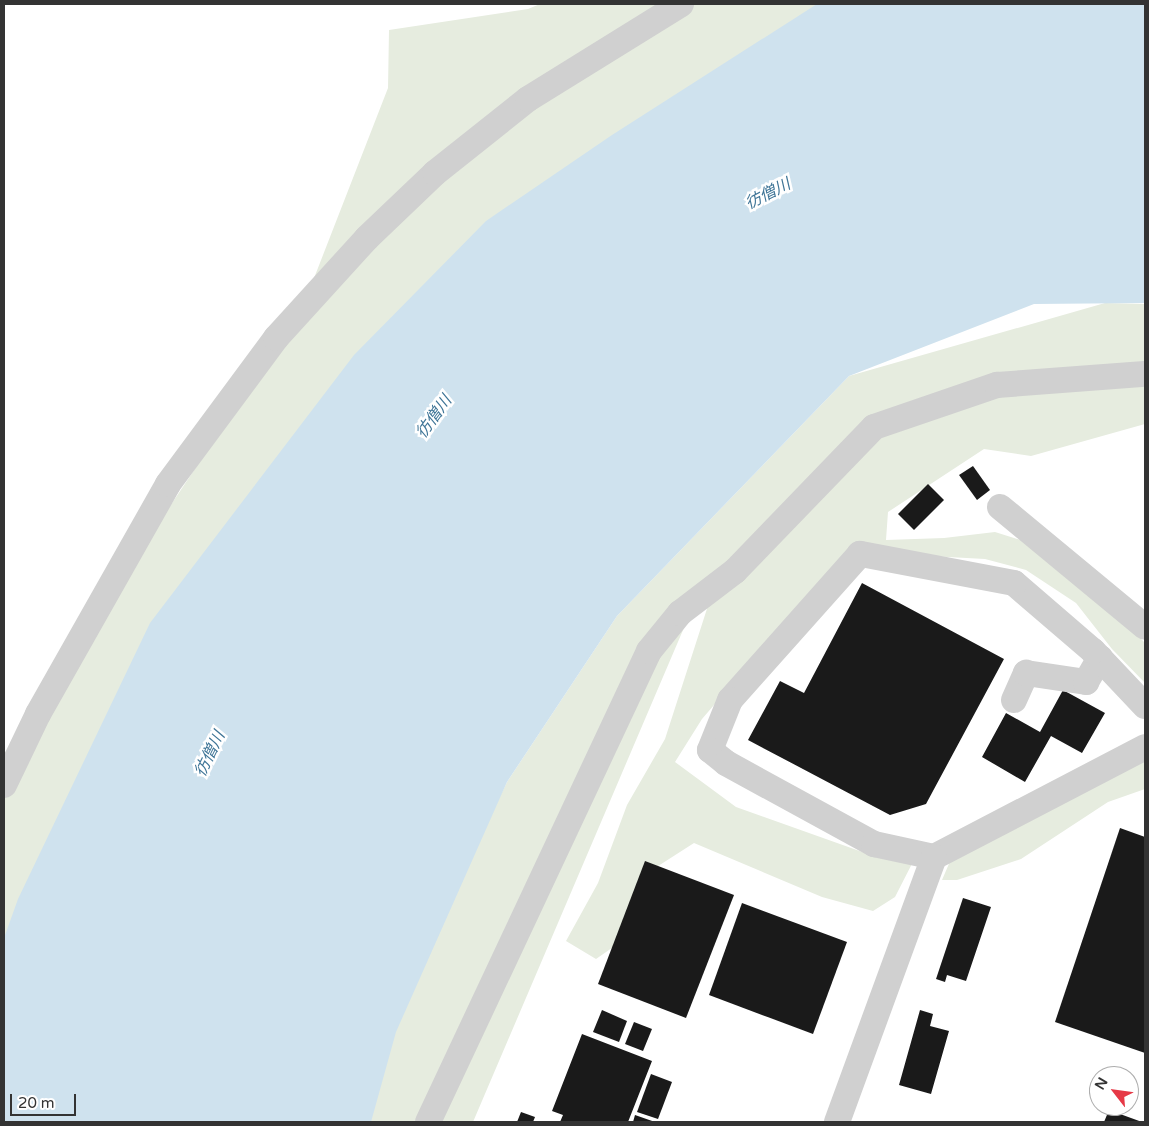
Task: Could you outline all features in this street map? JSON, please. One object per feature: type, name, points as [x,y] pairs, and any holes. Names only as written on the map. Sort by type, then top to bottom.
[{"type":"street","points":[[4,786],[38,714],[168,484],[276,338],[366,238],[435,174],[528,99],[681,4]]},
{"type":"street","points":[[428,1122],[649,650],[680,614],[735,570],[874,427],[997,385],[1145,374]]},
{"type":"street","points":[[1000,507],[1145,626]]},
{"type":"street","points":[[1145,706],[1100,658],[1014,583],[860,554],[730,700],[710,750],[726,763],[874,844],[934,857],[1145,747]]},
{"type":"street","points":[[1014,700],[1026,673],[1086,682],[1100,658]]},
{"type":"street","points":[[837,1122],[934,857]]},
{"type":"shaded area","points":[[540,4],[863,4],[4,940],[4,754],[302,309],[388,88],[389,30],[528,9]]},
{"type":"shaded area","points":[[1105,303],[1145,304],[1145,424],[1031,456],[984,449],[888,512],[886,540],[944,538],[995,532],[1053,550],[1145,643],[1145,683],[1112,649],[1076,603],[1026,570],[985,559],[911,555],[871,544],[768,642],[702,719],[675,762],[736,807],[868,854],[919,850],[895,897],[873,911],[822,897],[694,843],[655,868],[632,934],[596,959],[566,941],[598,883],[627,805],[665,739],[714,587],[874,427],[695,602],[473,1122],[361,1122],[389,1026],[507,782],[617,616],[849,376]]},
{"type":"shaded area","points":[[1145,756],[1145,789],[1108,802],[1021,859],[957,880],[942,880],[951,859]]},
{"type":"water","name":"彷僧川","points":[[817,4],[1145,4],[1145,303],[1034,304],[849,376],[617,616],[507,782],[396,1032],[371,1122],[4,1122],[4,938],[18,899],[150,623],[354,355],[486,221],[612,135]]},
{"type":"building","points":[[973,466],[990,490],[977,500],[959,475]]},
{"type":"building","points":[[928,484],[944,500],[914,530],[898,514]]},
{"type":"building","points":[[862,583],[1004,659],[926,804],[890,815],[748,740],[780,681],[804,693]]},
{"type":"building","points":[[1063,690],[1105,713],[1082,753],[1051,736],[1025,782],[982,757],[1006,713],[1040,732]]},
{"type":"building","points":[[1120,828],[1145,837],[1145,1053],[1055,1022]]},
{"type":"building","points":[[645,861],[734,895],[686,1018],[598,984]]},
{"type":"building","points":[[963,898],[991,907],[966,981],[947,975],[945,982],[936,979]]},
{"type":"building","points":[[742,903],[847,942],[813,1034],[709,995]]},
{"type":"building","points":[[602,1010],[627,1021],[619,1042],[593,1032]]},
{"type":"building","points":[[920,1010],[933,1014],[930,1026],[949,1031],[931,1094],[899,1085]]},
{"type":"building","points":[[634,1022],[652,1029],[643,1051],[625,1044]]},
{"type":"building","points":[[582,1034],[652,1061],[628,1122],[560,1122],[563,1115],[552,1111]]},
{"type":"building","points":[[651,1074],[672,1082],[658,1119],[637,1112]]},
{"type":"building","points":[[521,1112],[535,1117],[533,1122],[517,1122]]},
{"type":"building","points":[[635,1115],[655,1122],[633,1122]]},
{"type":"building","points":[[1106,1116],[1126,1116],[1142,1122],[1104,1122]]}]
